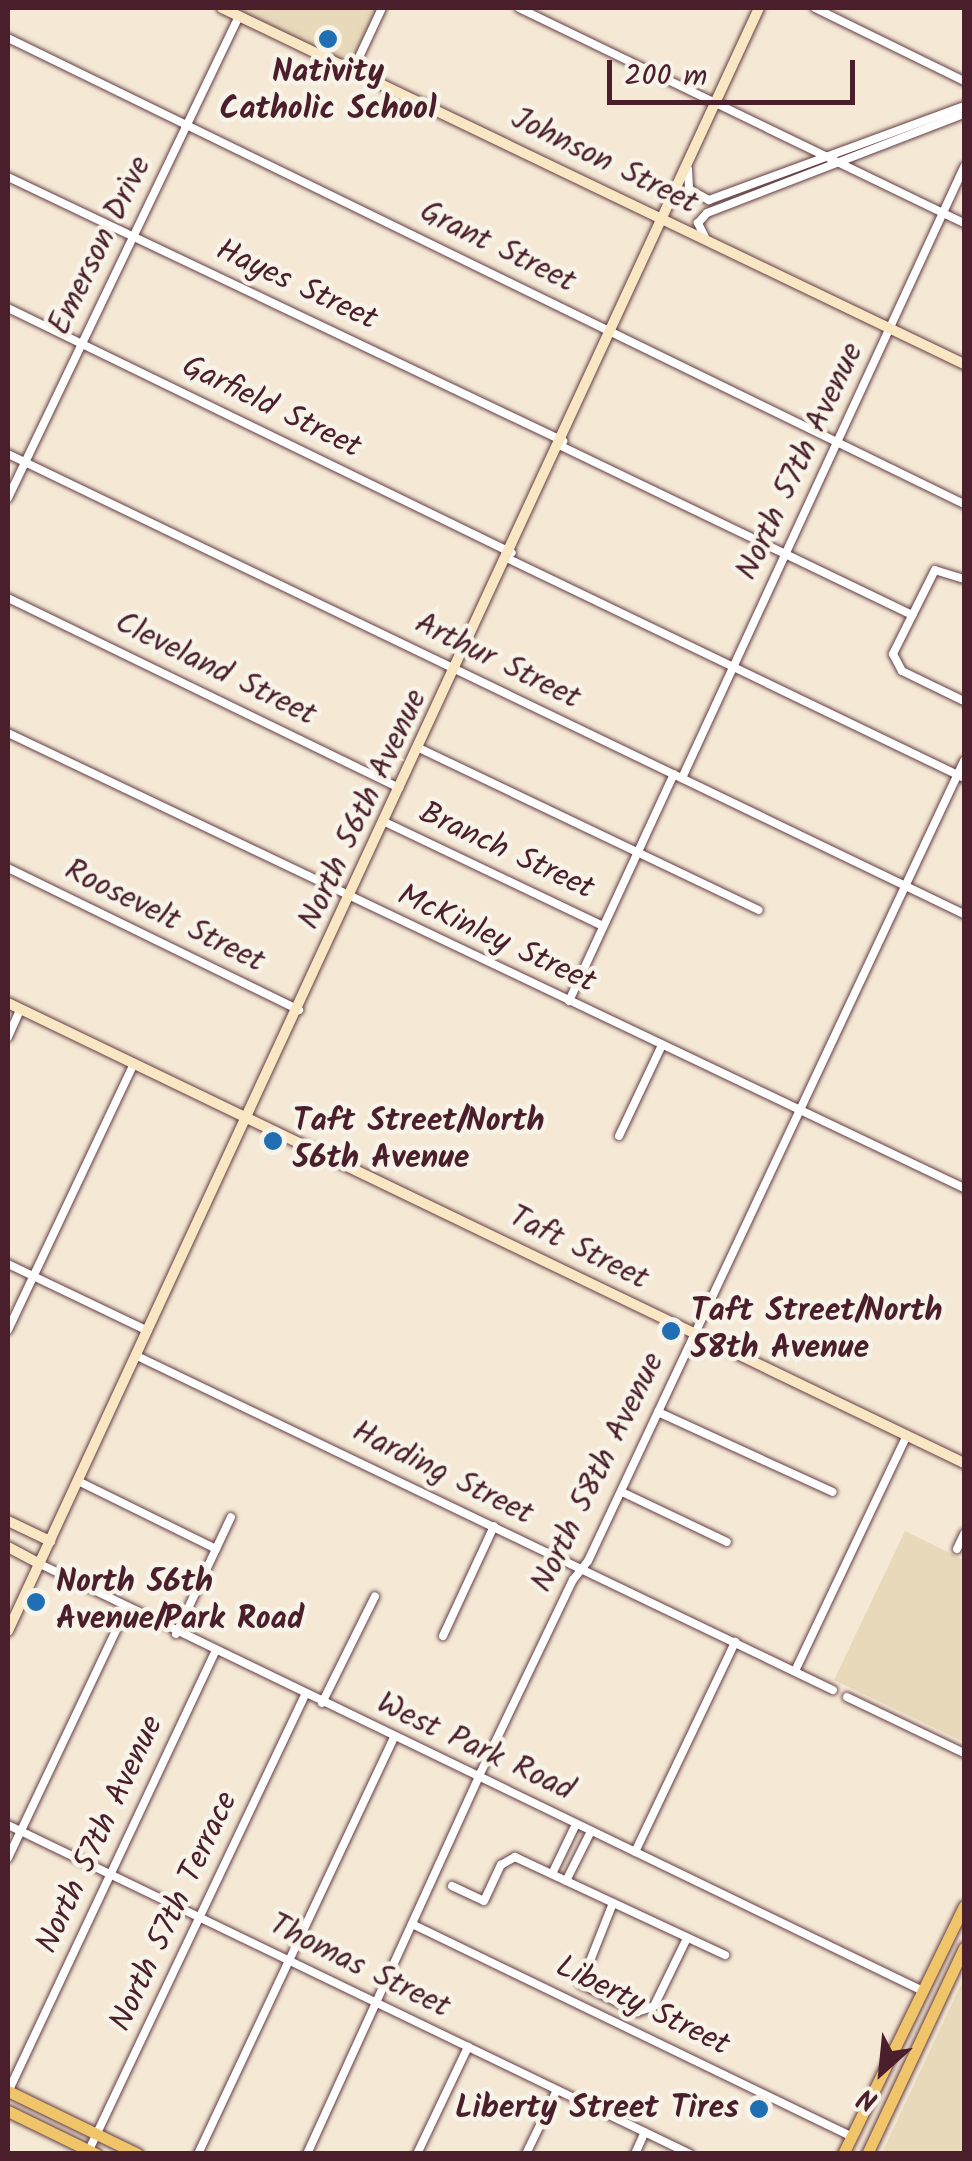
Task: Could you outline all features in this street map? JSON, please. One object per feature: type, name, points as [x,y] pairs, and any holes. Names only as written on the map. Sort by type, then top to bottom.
[{"type":"main road","points":[[842,2154],[964,1906]]},
{"type":"main road","points":[[867,2154],[962,1953],[952,1931]]},
{"type":"main road","points":[[923,1990],[930,2020]]},
{"type":"main road","points":[[8,2091],[138,2154]]},
{"type":"main road","points":[[8,2112],[93,2152]]},
{"type":"street","name":"Johnson Street","points":[[222,8],[964,364]]},
{"type":"street","points":[[353,70],[382,8]]},
{"type":"street","points":[[520,8],[718,103],[835,165],[964,223]]},
{"type":"street","name":"North 56th Avenue","points":[[8,1631],[511,556],[759,8]]},
{"type":"street","points":[[815,8],[964,81]]},
{"type":"street","name":"Emerson Drive","points":[[8,498],[239,16]]},
{"type":"street","name":"Grant Street","points":[[8,38],[964,504]]},
{"type":"street","points":[[708,240],[699,220],[722,201],[822,158],[964,106]]},
{"type":"street","points":[[688,168],[693,194],[722,201],[835,165],[964,114]]},
{"type":"street","name":"North 57th Avenue","points":[[568,1001],[638,852],[735,666],[964,167]]},
{"type":"street","name":"Hayes Street","points":[[8,177],[912,614]]},
{"type":"street","name":"Garfield Street","points":[[8,308],[962,776]]},
{"type":"street","name":"Arthur Street","points":[[8,454],[964,914]]},
{"type":"street","points":[[964,579],[935,570],[912,614],[894,664],[964,701]]},
{"type":"street","name":"Cleveland Street","points":[[8,598],[401,788]]},
{"type":"street","name":"McKinley Street","points":[[8,733],[964,1188]]},
{"type":"street","points":[[421,750],[759,910]]},
{"type":"street","name":"North 58th Avenue","points":[[307,2154],[478,1778],[622,1492],[906,886],[962,776],[964,762]]},
{"type":"street","name":"Branch Street","points":[[387,823],[603,926]]},
{"type":"street","name":"Roosevelt Street","points":[[8,868],[299,1010]]},
{"type":"street","name":"Taft Street","points":[[8,1004],[964,1463]]},
{"type":"street","points":[[8,1037],[20,1010]]},
{"type":"street","points":[[619,1136],[662,1045]]},
{"type":"street","points":[[8,1330],[133,1065]]},
{"type":"street","points":[[8,1264],[148,1331]]},
{"type":"street","name":"Harding Street","points":[[137,1356],[833,1690]]},
{"type":"street","points":[[658,1412],[833,1492]]},
{"type":"street","points":[[795,1671],[907,1435]]},
{"type":"street","points":[[78,1481],[216,1549]]},
{"type":"street","points":[[622,1492],[727,1542]]},
{"type":"street","points":[[176,1634],[231,1517]]},
{"type":"street","points":[[8,1521],[50,1541]]},
{"type":"street","points":[[443,1636],[494,1526]]},
{"type":"street","points":[[957,1549],[964,1534]]},
{"type":"street","name":"West Park Road","points":[[8,1546],[126,1610],[923,1990]]},
{"type":"street","points":[[322,1704],[375,1596]]},
{"type":"street","points":[[8,1858],[126,1610]]},
{"type":"street","points":[[635,1852],[735,1642]]},
{"type":"street","name":"North 57th Avenue","points":[[8,2091],[216,1653]]},
{"type":"street","name":"North 57th Terrace","points":[[93,2152],[97,2134],[305,1695]]},
{"type":"street","points":[[847,1697],[964,1753]]},
{"type":"street","points":[[198,2154],[394,1738]]},
{"type":"street","points":[[552,1874],[576,1824]]},
{"type":"street","name":"Thomas Street","points":[[8,1825],[690,2154]]},
{"type":"street","points":[[566,1881],[590,1831]]},
{"type":"street","points":[[452,1886],[484,1900],[501,1865],[516,1857],[725,1956]]},
{"type":"street","points":[[613,1903],[581,1984],[637,2012],[654,2006],[687,1938]]},
{"type":"street","name":"Liberty Street","points":[[412,1924],[851,2136]]},
{"type":"street","points":[[417,2154],[468,2047]]},
{"type":"street","points":[[526,2154],[557,2090]]},
{"type":"street","points":[[635,2154],[645,2132]]},
{"type":"shaded area","name":"Nativity Catholic School","points":[[222,8],[383,8],[353,70]]},
{"type":"shaded area","points":[[905,1531],[964,1560],[964,1742],[834,1680]]},
{"type":"shaded area","points":[[964,1978],[964,2153],[882,2153]]},
{"type":"place","name":"Nativity Catholic School","points":[[328,39]]},
{"type":"place","name":"Taft Street/North 56th Avenue","points":[[273,1141]]},
{"type":"place","name":"Taft Street/North 58th Avenue","points":[[671,1331]]},
{"type":"place","name":"North 56th Avenue/Park Road","points":[[36,1602]]},
{"type":"place","name":"Liberty Street Tires","points":[[759,2109]]}]
